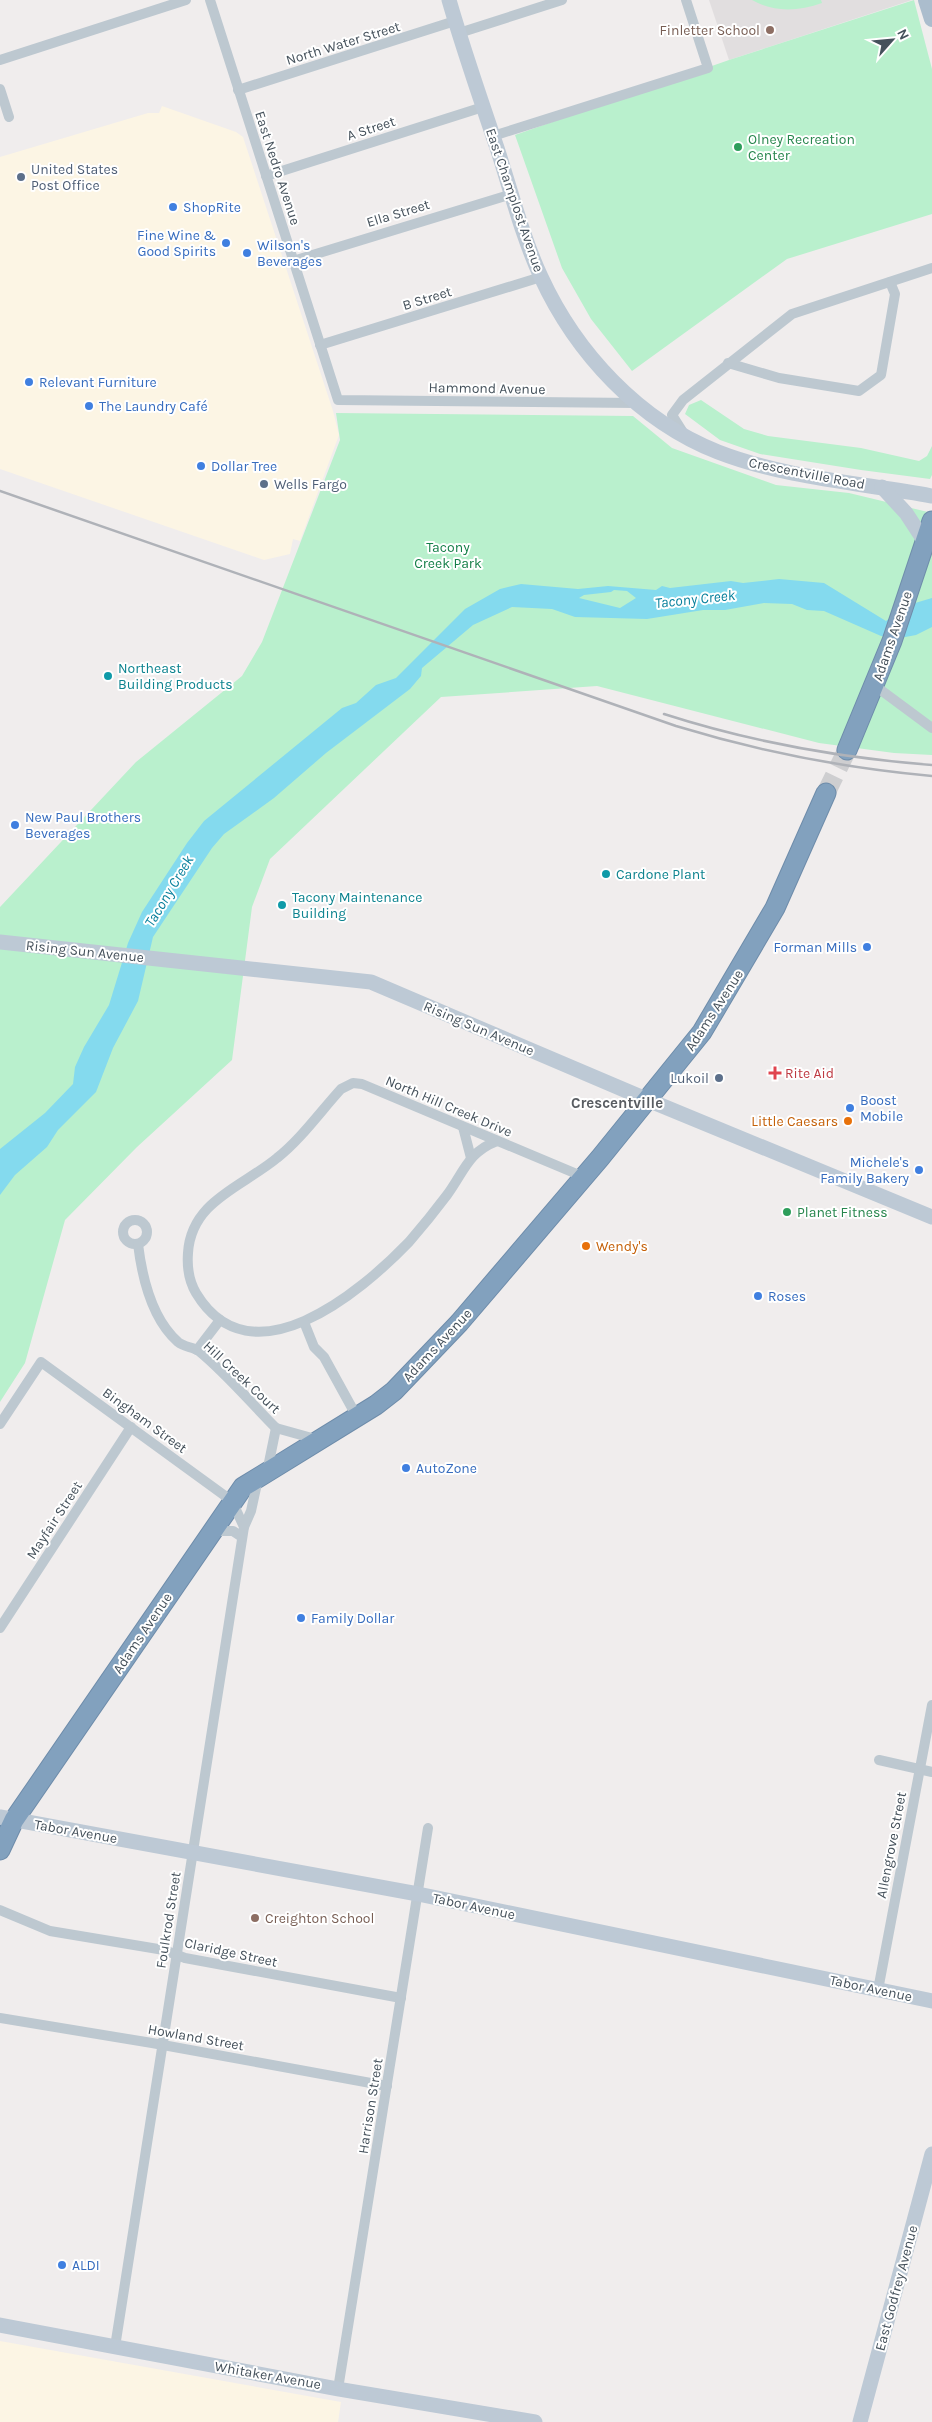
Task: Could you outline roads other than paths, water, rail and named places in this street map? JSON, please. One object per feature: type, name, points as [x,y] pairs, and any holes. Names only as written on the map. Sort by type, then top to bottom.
[{"type":"highway","name":"Adams Avenue","points":[[847,750],[892,641],[909,588],[928,539],[932,521]]},
{"type":"highway","name":"Adams Avenue","points":[[0,1850],[7,1818],[243,1487],[357,1417],[394,1391],[459,1323],[584,1177],[702,1032],[775,908],[826,793]]},
{"type":"main road","points":[[926,0],[932,19]]},
{"type":"street","points":[[0,60],[186,0]]},
{"type":"street","name":"East Nedro Avenue","points":[[210,0],[338,400]]},
{"type":"street","name":"East Champlost Avenue","points":[[449,0],[541,277],[568,327],[604,373],[636,403]]},
{"type":"street","name":"North Water Street","points":[[238,90],[457,27],[562,0]]},
{"type":"street","points":[[493,136],[708,68],[686,0]]},
{"type":"street","points":[[0,89],[9,117]]},
{"type":"street","name":"A Street","points":[[266,176],[483,107]]},
{"type":"street","name":"Ella Street","points":[[293,261],[512,194]]},
{"type":"street","points":[[684,435],[672,415],[683,400],[792,314],[932,268]]},
{"type":"street","name":"B Street","points":[[320,346],[541,277]]},
{"type":"street","points":[[728,363],[779,378],[860,391],[881,375],[895,294],[890,282]]},
{"type":"street","name":"Hammond Avenue","points":[[338,400],[636,403]]},
{"type":"street","name":"Crescentville Road","points":[[636,403],[684,435],[716,451],[744,461],[788,472],[932,496]]},
{"type":"street","points":[[882,487],[928,539]]},
{"type":"street","points":[[874,685],[932,728]]},
{"type":"street","name":"Rising Sun Avenue","points":[[0,942],[371,982],[648,1100],[932,1217]]},
{"type":"street","name":"North Hill Creek Drive","points":[[220,1320],[203,1304],[194,1290],[188,1273],[188,1245],[198,1218],[211,1203],[278,1158],[315,1120],[341,1089],[353,1083],[362,1084],[584,1177]]},
{"type":"street","points":[[463,1127],[470,1158]]},
{"type":"street","points":[[197,1350],[220,1320],[236,1328],[258,1333],[283,1330],[304,1322],[361,1283],[409,1241],[448,1194],[470,1158],[485,1146],[497,1141]]},
{"type":"street","name":"Hill Creek Court","points":[[138,1244],[141,1268],[159,1316],[179,1344],[197,1350],[276,1428],[320,1440]]},
{"type":"street","points":[[304,1322],[314,1346],[324,1357],[357,1417]]},
{"type":"street","name":"Bingham Street","points":[[0,1424],[41,1362],[232,1501]]},
{"type":"street","name":"Mayfair Street","points":[[0,1628],[131,1427]]},
{"type":"street","name":"Hill Creek Court","points":[[243,1532],[276,1428]]},
{"type":"street","points":[[212,1531],[243,1532],[232,1501]]},
{"type":"street","name":"Foulkrod Street","points":[[115,2347],[175,1954],[193,1853],[243,1532]]},
{"type":"street","name":"Allengrove Street","points":[[878,1990],[932,1705]]},
{"type":"street","points":[[878,1760],[932,1772]]},
{"type":"street","name":"Tabor Avenue","points":[[7,1818],[418,1894],[932,2001]]},
{"type":"street","name":"Harrison Street","points":[[338,2388],[428,1828]]},
{"type":"street","name":"Claridge Street","points":[[0,1910],[50,1931],[164,1950],[185,1958],[401,1998]]},
{"type":"street","name":"Howland Street","points":[[0,2018],[387,2086]]},
{"type":"street","name":"East Godfrey Avenue","points":[[860,2422],[932,2154]]},
{"type":"street","name":"Whitaker Avenue","points":[[0,2326],[535,2422]]},
{"type":"water","name":"Tacony Creek","points":[[779,579],[824,583],[886,621],[905,606],[932,598],[932,627],[916,635],[900,638],[881,636],[824,611],[807,610],[792,604],[764,603],[725,610],[703,610],[647,619],[575,617],[552,609],[512,607],[473,625],[422,668],[421,676],[410,689],[326,753],[274,798],[224,834],[212,848],[153,937],[138,1001],[113,1048],[96,1092],[58,1130],[47,1147],[15,1175],[0,1195],[0,1149],[45,1113],[73,1084],[75,1067],[84,1047],[109,1005],[128,943],[142,912],[187,843],[204,821],[342,708],[356,703],[376,685],[396,678],[465,609],[500,589],[521,584],[578,589],[608,586],[656,590],[662,586],[670,588],[731,581],[743,583]],"holes":[[[614,590],[627,591],[636,598],[620,608],[579,598],[584,595]]]},
{"type":"tunnel","points":[[826,793],[847,750]]},
{"type":"railway","points":[[0,491],[676,726],[739,744],[803,758],[899,773],[932,776]]},
{"type":"railway","points":[[664,714],[763,741],[864,758],[932,765]]},
{"type":"place","name":"Finletter School","points":[[770,30]]},
{"type":"place","name":"Olney Recreation Center","points":[[738,147]]},
{"type":"place","name":"United States Post Office","points":[[21,177]]},
{"type":"place","name":"ShopRite","points":[[173,207]]},
{"type":"place","name":"Fine Wine & Good Spirits","points":[[226,243]]},
{"type":"place","name":"Wilson's Beverages","points":[[247,253]]},
{"type":"place","name":"Relevant Furniture","points":[[29,382]]},
{"type":"place","name":"The Laundry Café","points":[[89,406]]},
{"type":"place","name":"Dollar Tree","points":[[201,466]]},
{"type":"place","name":"Wells Fargo","points":[[264,484]]},
{"type":"place","name":"Northeast Building Products","points":[[108,676]]},
{"type":"place","name":"New Paul Brothers Beverages","points":[[15,825]]},
{"type":"place","name":"Cardone Plant","points":[[606,874]]},
{"type":"place","name":"Tacony Maintenance Building","points":[[282,905]]},
{"type":"place","name":"Forman Mills","points":[[867,947]]},
{"type":"place","name":"Rite Aid","points":[[775,1073]]},
{"type":"place","name":"Lukoil","points":[[719,1078]]},
{"type":"place","name":"Boost Mobile","points":[[850,1108]]},
{"type":"place","name":"Little Caesars","points":[[848,1121]]},
{"type":"place","name":"Michele's Family Bakery","points":[[919,1170]]},
{"type":"place","name":"Planet Fitness","points":[[787,1212]]},
{"type":"place","name":"Wendy's","points":[[586,1246]]},
{"type":"place","name":"Roses","points":[[758,1296]]},
{"type":"place","name":"AutoZone","points":[[406,1468]]},
{"type":"place","name":"Family Dollar","points":[[301,1618]]},
{"type":"place","name":"Creighton School","points":[[255,1918]]},
{"type":"place","name":"ALDI","points":[[62,2265]]},
{"type":"district","name":"Crescentville","points":[[617,1103]]},
{"type":"park label","name":"Tacony Creek Park","points":[[448,556]]}]
